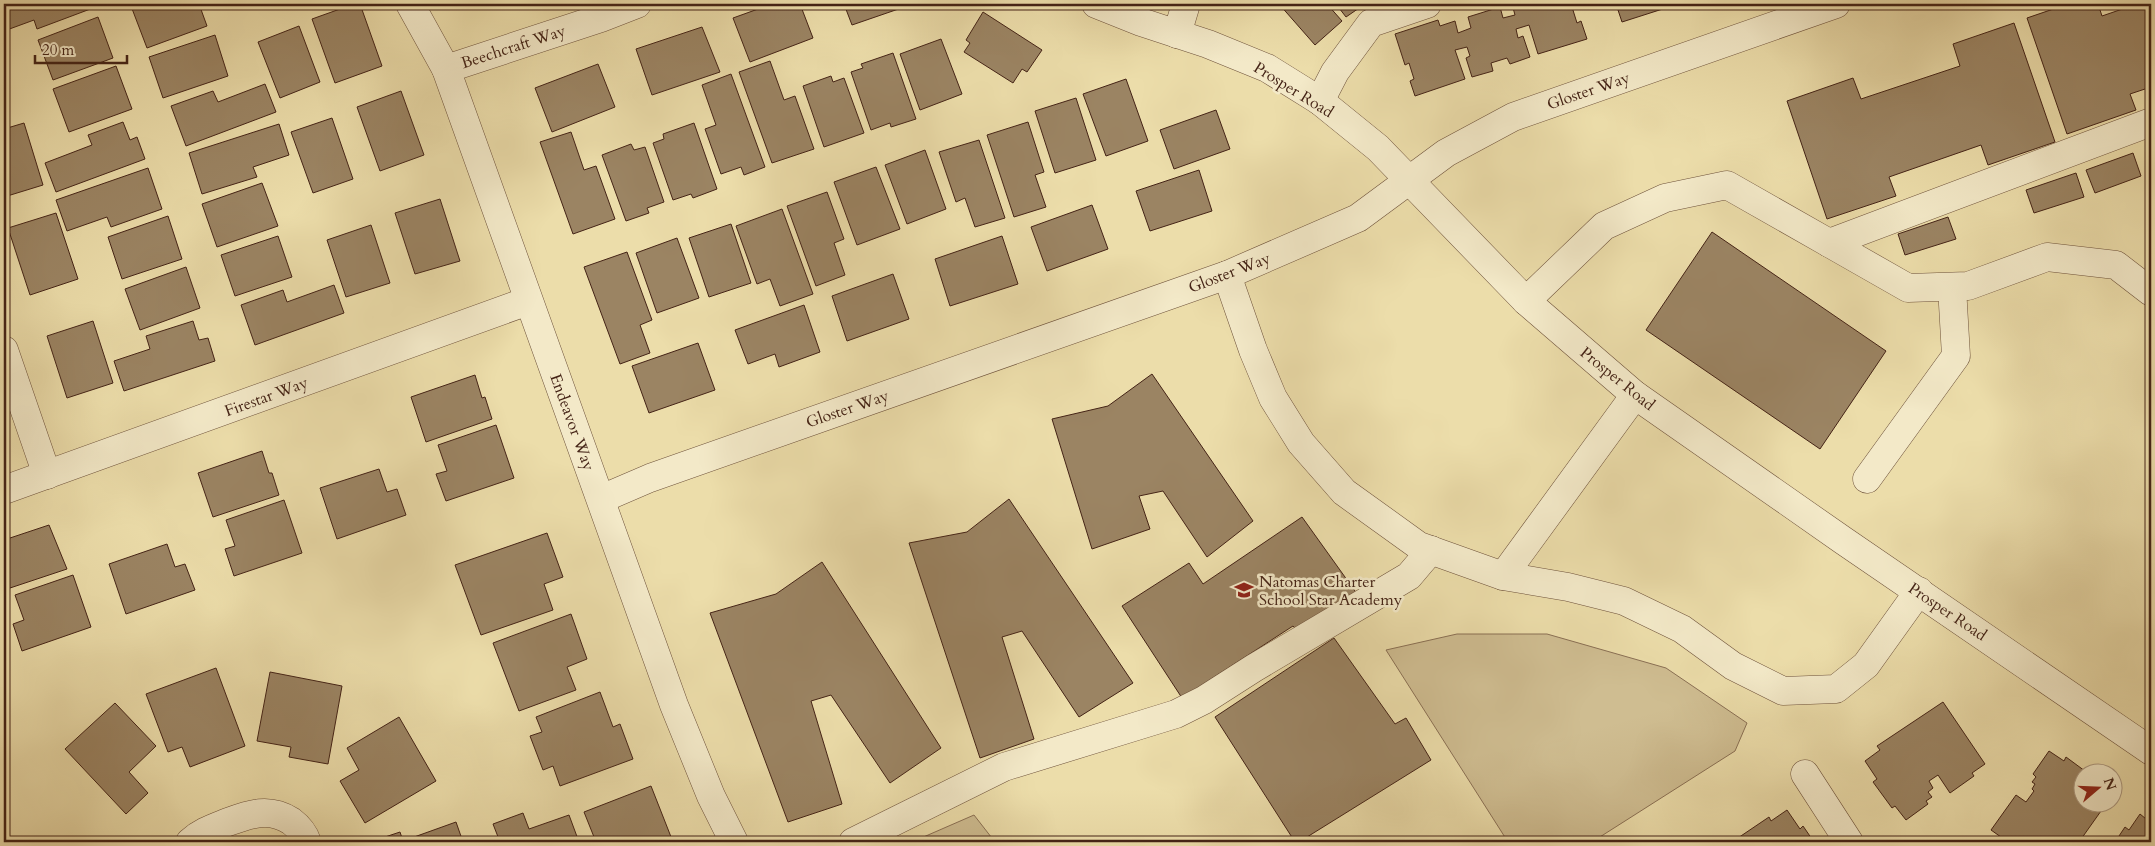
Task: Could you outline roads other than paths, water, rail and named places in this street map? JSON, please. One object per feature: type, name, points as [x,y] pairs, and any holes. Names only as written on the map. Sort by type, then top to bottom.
[{"type":"street","name":"Endeavor Way","points":[[410,4],[446,69],[674,705],[711,796],[734,842]]},
{"type":"street","name":"Beechcraft Way","points":[[446,69],[637,4]]},
{"type":"street","name":"Prosper Road","points":[[1096,4],[1141,22],[1208,44],[1267,68],[1320,101],[1378,148],[1526,301],[1635,395],[2151,751]]},
{"type":"street","points":[[1177,34],[1186,4]]},
{"type":"street","points":[[1320,101],[1335,72],[1371,23],[1427,4]]},
{"type":"street","name":"Gloster Way","points":[[600,499],[650,478],[1227,275],[1358,218],[1460,144],[1513,117],[1836,4]]},
{"type":"street","points":[[1829,243],[2151,122]]},
{"type":"street","points":[[1526,301],[1604,226],[1665,198],[1727,185],[1908,288],[1968,286],[2047,257],[2116,265],[2151,292]]},
{"type":"street","points":[[1227,275],[1253,350],[1274,398],[1301,443],[1344,492],[1419,546],[1503,576],[1568,587],[1624,601],[1682,629],[1733,666],[1783,691],[1836,689],[1866,665],[1919,591]]},
{"type":"street","points":[[1867,480],[1956,356],[1952,286]]},
{"type":"street","name":"Firestar Way","points":[[4,490],[528,301]]},
{"type":"street","points":[[4,350],[47,475]]},
{"type":"street","points":[[1503,576],[1635,395]]},
{"type":"street","points":[[853,842],[1004,767],[1176,714],[1204,700],[1254,668],[1409,576],[1431,550]]},
{"type":"street","points":[[1805,774],[1849,842]]},
{"type":"street","points":[[190,842],[201,832],[252,813],[270,812],[282,816],[298,826],[307,842]]},
{"type":"place","name":"Natomas Charter School Star Academy","points":[[1244,590]]}]
